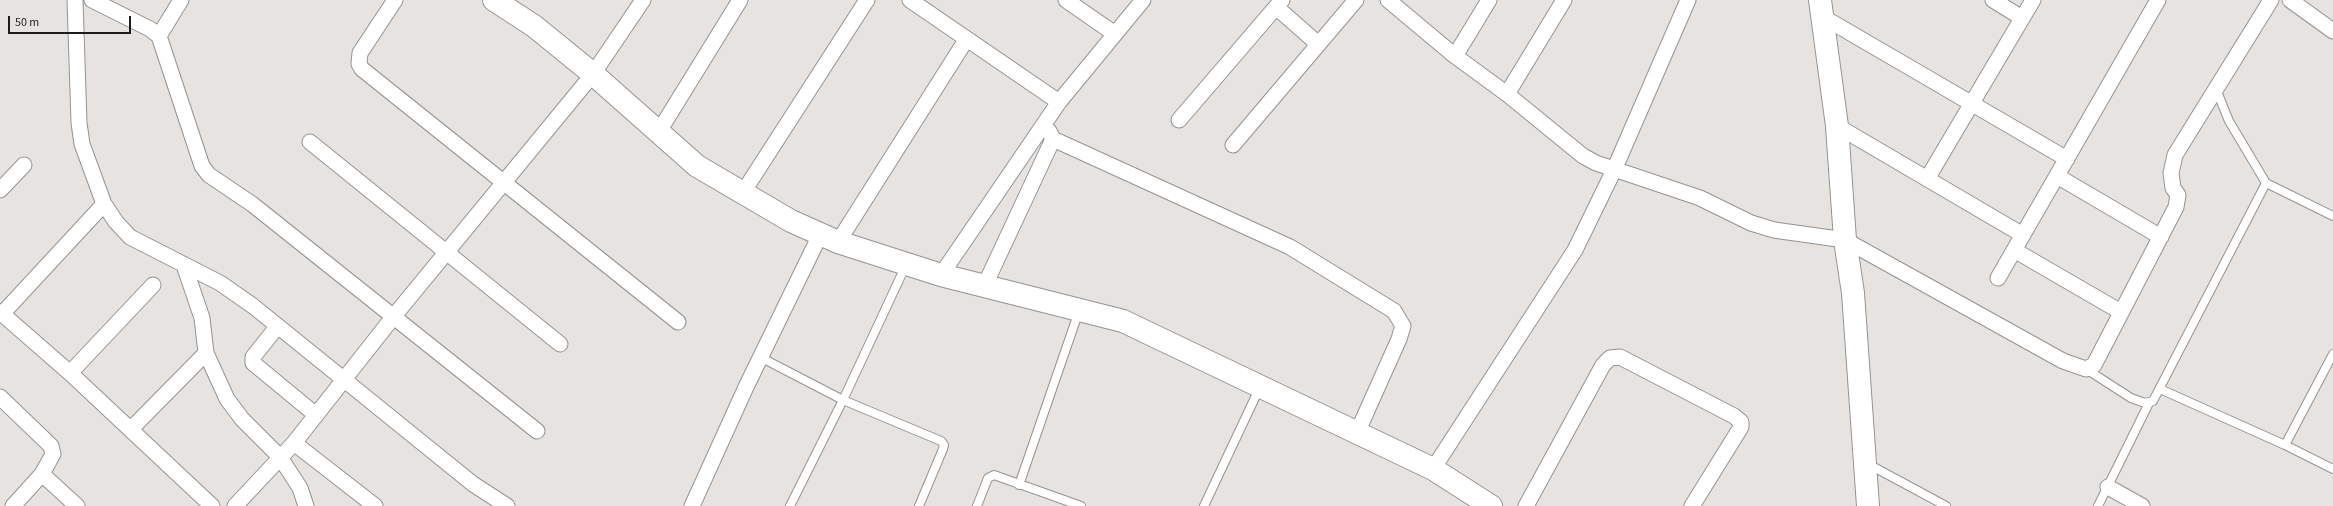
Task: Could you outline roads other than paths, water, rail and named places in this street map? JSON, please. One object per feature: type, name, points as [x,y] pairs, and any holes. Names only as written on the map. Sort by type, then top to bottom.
[{"type":"street","points":[[75,0],[79,123],[89,165],[104,204],[116,222],[130,237],[220,283],[473,484],[507,506]]},
{"type":"street","points":[[92,0],[150,28],[159,36],[202,166],[209,176],[252,204],[537,431]]},
{"type":"street","points":[[159,36],[181,0]]},
{"type":"street","points":[[395,0],[360,53],[359,64],[362,69],[678,322]]},
{"type":"street","points":[[494,0],[534,26],[593,74],[697,166],[742,194],[829,239],[941,275],[1122,321],[1433,469],[1491,506]]},
{"type":"street","points":[[234,506],[294,443],[445,252],[593,74],[643,0]]},
{"type":"street","points":[[658,133],[740,0]]},
{"type":"street","points":[[742,194],[867,0]]},
{"type":"street","points":[[910,0],[966,40],[1059,102]]},
{"type":"street","points":[[941,275],[1042,124],[1143,0]]},
{"type":"street","points":[[1233,145],[1317,43],[1356,0]]},
{"type":"street","points":[[1455,56],[1489,0]]},
{"type":"street","points":[[1507,94],[1564,0]]},
{"type":"street","points":[[1433,469],[1575,250],[1614,170],[1688,0]]},
{"type":"street","points":[[1993,0],[2022,18]]},
{"type":"street","points":[[1927,179],[2033,0]]},
{"type":"street","points":[[1998,278],[2158,0]]},
{"type":"street","points":[[1392,1],[1455,56],[1507,94],[1583,156],[1614,170],[1700,198],[1751,223],[1774,230],[1845,240],[2063,361],[2086,369],[2094,365],[2161,237],[2178,201],[2170,173],[2175,155],[2271,0]]},
{"type":"street","points":[[2290,0],[2333,31]]},
{"type":"street","points":[[1070,1],[1115,34]]},
{"type":"street","points":[[1179,120],[1279,3],[1317,43]]},
{"type":"street","points":[[1822,9],[2067,159]]},
{"type":"street","points":[[1822,9],[1837,126],[1845,240],[1853,293],[1868,506]]},
{"type":"street","points":[[695,505],[760,357],[829,239],[966,40]]},
{"type":"street","points":[[1042,124],[1048,130],[1052,139],[1290,247],[1394,311],[1403,326],[1399,340],[1357,433]]},
{"type":"street","points":[[1837,126],[2023,235]]},
{"type":"street","points":[[984,287],[1052,139]]},
{"type":"street","points":[[310,142],[560,344]]},
{"type":"street","points":[[0,190],[24,165]]},
{"type":"street","points":[[2057,176],[2161,237]]},
{"type":"street","points":[[104,204],[1,313],[70,373],[212,506]]},
{"type":"street","points":[[2014,250],[2121,312]]},
{"type":"street","points":[[184,265],[202,318],[206,353],[227,399],[242,419],[280,457],[300,488],[306,506]]},
{"type":"street","points":[[70,373],[153,285]]},
{"type":"street","points":[[277,327],[253,357],[253,363],[316,415]]},
{"type":"street","points":[[131,429],[206,353]]},
{"type":"street","points":[[1526,506],[1603,365],[1614,357],[1625,358],[1734,416],[1741,422],[1741,427],[1692,506]]},
{"type":"street","points":[[0,398],[51,446],[53,454],[50,463],[42,474],[13,506]]},
{"type":"street","points":[[294,443],[375,506]]},
{"type":"street","points":[[42,474],[77,506]]},
{"type":"street","points":[[2108,487],[2142,506]]},
{"type":"lane","points":[[2216,89],[2229,121],[2266,183],[2333,216]]},
{"type":"lane","points":[[2098,506],[2150,403],[2153,401],[2160,389],[2266,183]]},
{"type":"lane","points":[[790,506],[844,400],[906,265]]},
{"type":"lane","points":[[1019,485],[1079,310]]},
{"type":"lane","points":[[2286,445],[2333,354]]},
{"type":"lane","points":[[760,357],[844,400],[943,443],[943,449],[919,506]]},
{"type":"lane","points":[[2086,369],[2131,398],[2150,403]]},
{"type":"lane","points":[[1204,506],[1261,387]]},
{"type":"lane","points":[[2160,389],[2286,445],[2333,469]]},
{"type":"lane","points":[[1865,462],[1946,506]]},
{"type":"lane","points":[[977,506],[991,475],[1080,506]]}]
